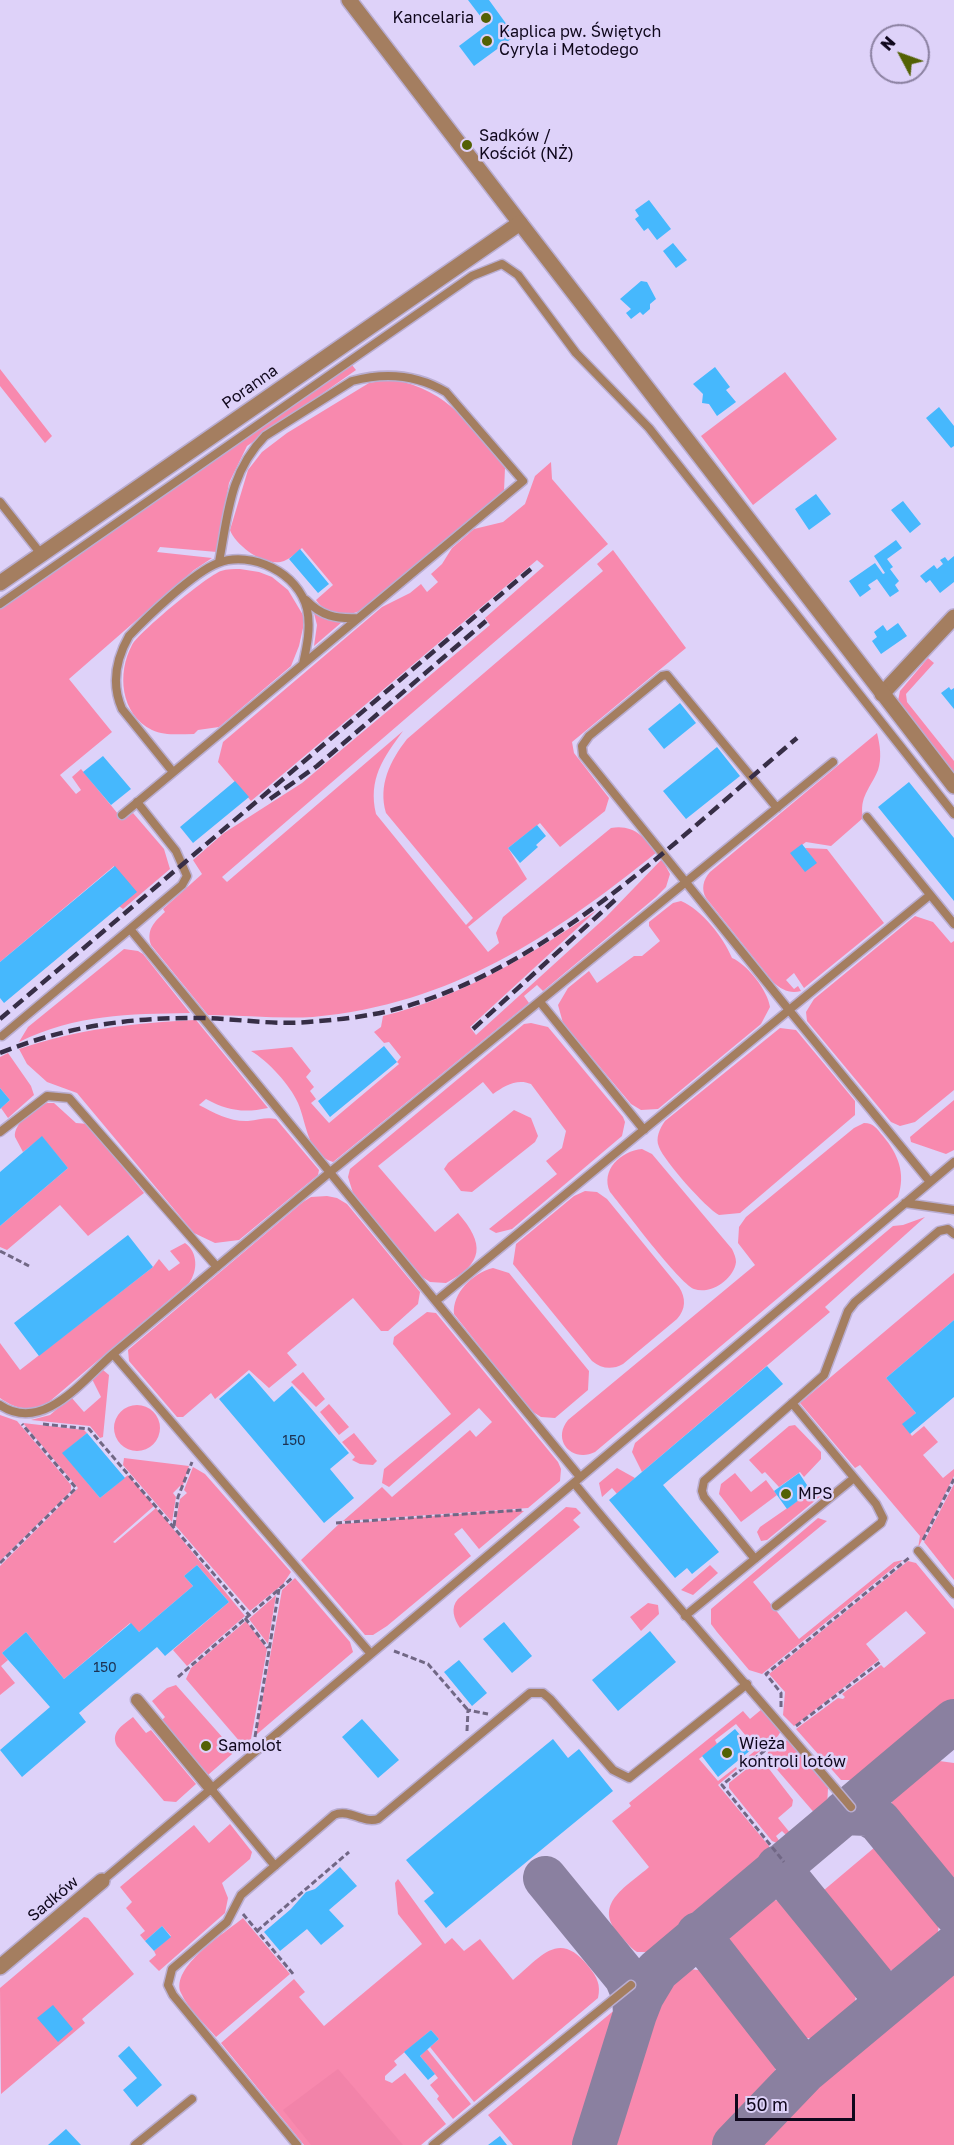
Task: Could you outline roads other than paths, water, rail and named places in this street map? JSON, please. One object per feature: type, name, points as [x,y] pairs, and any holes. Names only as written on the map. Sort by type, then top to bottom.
[{"type":"street","points":[[349,0],[954,786]]},
{"type":"street","name":"Poranna","points":[[0,583],[520,223]]},
{"type":"street","points":[[882,694],[954,617]]},
{"type":"street","points":[[136,1700],[211,1789]]},
{"type":"street","name":"Sadków","points":[[1,1964],[102,1881]]},
{"type":"lane","points":[[0,604],[472,276],[483,269],[502,264],[518,275],[576,353],[649,428],[954,814]]},
{"type":"lane","points":[[122,815],[523,481],[455,400],[431,383],[412,377],[388,375],[352,381],[264,436],[244,461],[235,479],[219,562]]},
{"type":"lane","points":[[0,502],[41,554]]},
{"type":"lane","points":[[173,772],[122,709],[117,697],[116,672],[121,650],[129,636],[202,572],[219,562],[237,559],[258,561],[273,567],[315,610],[328,616],[358,618]]},
{"type":"lane","points":[[303,598],[308,625],[303,664]]},
{"type":"lane","points":[[777,807],[668,675],[662,676],[589,736],[582,746],[583,755],[930,1182]]},
{"type":"lane","points":[[0,1405],[24,1414],[43,1413],[329,1173],[833,762]]},
{"type":"lane","points":[[2,1036],[182,885],[187,876],[176,851],[137,802]]},
{"type":"lane","points":[[867,817],[954,924]]},
{"type":"lane","points":[[436,1301],[930,894]]},
{"type":"lane","points":[[130,930],[436,1301],[685,1616],[747,1684],[851,1807]]},
{"type":"lane","points":[[540,1002],[644,1130]]},
{"type":"lane","points":[[0,1132],[47,1096],[69,1098],[217,1267]]},
{"type":"lane","points":[[102,1881],[954,1162]]},
{"type":"lane","points":[[905,1203],[954,1210]]},
{"type":"lane","points":[[755,1559],[704,1497],[702,1486],[708,1475],[827,1371],[848,1311],[855,1302],[939,1231],[948,1229],[954,1234]]},
{"type":"lane","points":[[113,1354],[371,1654]]},
{"type":"lane","points":[[776,1606],[881,1523],[881,1512],[792,1403]]},
{"type":"lane","points":[[685,1616],[854,1478]]},
{"type":"lane","points":[[918,1551],[954,1594]]},
{"type":"lane","points":[[297,2145],[168,1985],[172,1969],[227,1922],[241,1895],[334,1815],[342,1813],[370,1821],[378,1819],[530,1692],[547,1696],[613,1770],[629,1778],[636,1775],[747,1684]]},
{"type":"lane","points":[[211,1789],[275,1866]]},
{"type":"lane","points":[[438,2144],[631,1985]]},
{"type":"lane","points":[[135,2145],[192,2099]]},
{"type":"railway","points":[[0,1019],[532,568]]},
{"type":"railway","points":[[270,799],[317,766],[486,621]]},
{"type":"railway","points":[[0,1053],[50,1036],[100,1025],[177,1018],[282,1023],[328,1020],[389,1011],[447,992],[502,966],[555,934],[606,898],[656,859],[797,738]]},
{"type":"railway","points":[[473,1029],[615,900]]},
{"type":"place","name":"Kancelaria","points":[[486,18]]},
{"type":"place","name":"Kaplica pw. Świętych Cyryla i Metodego","points":[[487,41]]},
{"type":"place","name":"Sadków / Kościół (NŻ)","points":[[467,145]]},
{"type":"place","name":"MPS","points":[[786,1494]]},
{"type":"place","name":"Samolot","points":[[206,1746]]},
{"type":"place","name":"Wieża kontroli lotów","points":[[727,1753]]}]
